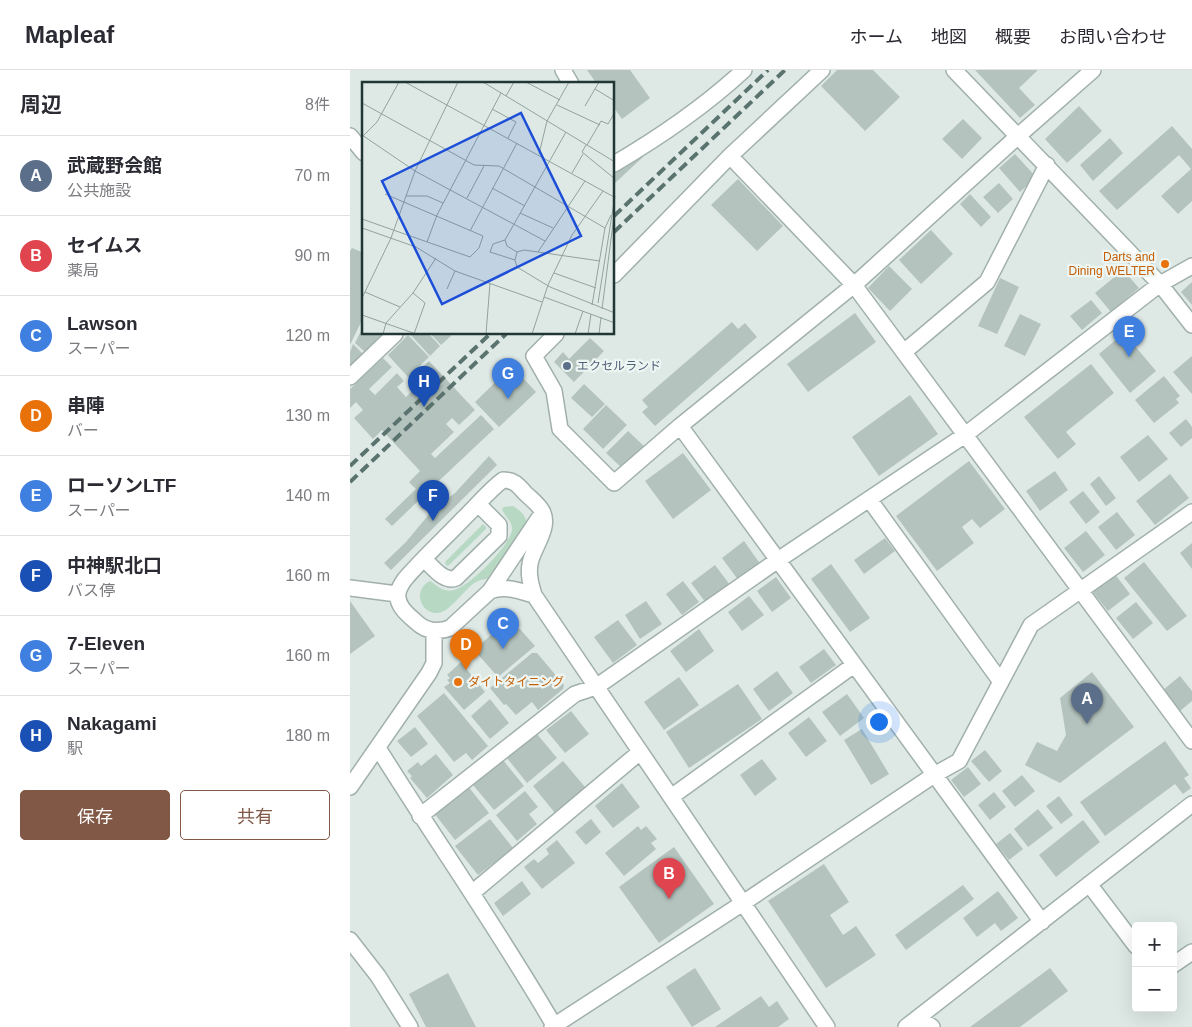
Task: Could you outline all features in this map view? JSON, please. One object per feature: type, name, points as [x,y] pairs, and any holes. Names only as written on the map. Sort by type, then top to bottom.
[{"type":"street","points":[[563,70],[570,82]]},
{"type":"street","points":[[615,160],[651,141],[702,105],[744,70]]},
{"type":"street","points":[[615,274],[730,156],[822,70]]},
{"type":"street","points":[[954,70],[1160,284],[1192,325]]},
{"type":"street","points":[[555,335],[534,356],[554,391],[560,429],[614,483],[680,426],[854,285],[1018,136],[1094,70]]},
{"type":"street","points":[[350,136],[362,151]]},
{"type":"street","points":[[730,156],[854,285],[1192,741]]},
{"type":"street","points":[[904,352],[987,282],[1047,165]]},
{"type":"street","points":[[420,816],[575,694],[596,687],[778,560],[965,435],[1160,284],[1192,266]]},
{"type":"street","points":[[350,377],[394,335]]},
{"type":"street","points":[[680,426],[1042,922]]},
{"type":"street","points":[[539,507],[539,519],[536,525],[490,591],[450,628],[442,632],[417,624],[399,603],[397,594],[404,580],[424,559],[503,480],[516,482],[539,507],[545,520],[530,563],[529,575],[534,595],[827,1027]]},
{"type":"street","points":[[869,500],[1001,682]]},
{"type":"street","points":[[424,559],[446,579],[451,580],[456,578],[498,536],[498,525],[478,504]]},
{"type":"street","points":[[378,748],[420,816],[472,893],[553,1027],[934,775],[959,761],[1031,625],[1192,512]]},
{"type":"street","points":[[350,588],[397,594]]},
{"type":"street","points":[[490,591],[497,588],[506,588],[534,595]]},
{"type":"street","points":[[350,787],[434,664],[434,631]]},
{"type":"street","points":[[671,797],[854,665]]},
{"type":"street","points":[[472,893],[640,752]]},
{"type":"street","points":[[906,1027],[1192,804]]},
{"type":"street","points":[[1089,884],[1132,941]]},
{"type":"street","points":[[350,940],[378,976],[410,1027]]},
{"type":"street","points":[[1177,962],[1192,952]]},
{"type":"street","points":[[919,1018],[932,1027]]},
{"type":"green space","points":[[513,506],[523,514],[527,527],[493,578],[480,580],[473,584],[443,612],[438,613],[426,610],[420,600],[420,595],[421,590],[430,581],[444,590],[454,590],[479,573],[498,554],[510,536],[512,529],[511,523],[502,509]]},
{"type":"green space","points":[[483,524],[486,529],[448,566],[446,565],[445,562]]},
{"type":"building","points":[[587,70],[630,70],[650,98],[622,119],[615,109],[615,82],[596,82]]},
{"type":"building","points":[[837,70],[873,70],[900,97],[865,131],[821,86]]},
{"type":"building","points":[[975,70],[1038,70],[1019,88],[1035,105],[1020,118]]},
{"type":"building","points":[[1079,106],[1102,131],[1067,163],[1045,139]]},
{"type":"building","points":[[963,119],[982,138],[962,159],[942,139]]},
{"type":"building","points":[[1172,126],[1192,149],[1192,201],[1178,214],[1161,196],[1191,169],[1179,155],[1117,210],[1099,191]]},
{"type":"building","points":[[1110,138],[1123,153],[1093,181],[1080,165]]},
{"type":"building","points":[[1015,154],[1036,177],[1020,192],[999,168]]},
{"type":"building","points":[[642,155],[643,157],[615,183],[615,172]]},
{"type":"building","points":[[738,179],[783,226],[757,251],[711,205]]},
{"type":"building","points":[[999,183],[1013,199],[998,213],[983,197]]},
{"type":"building","points":[[970,194],[991,217],[981,227],[960,204]]},
{"type":"building","points":[[931,230],[953,254],[921,284],[899,260]]},
{"type":"building","points":[[352,248],[362,252],[362,320],[350,345],[350,251]]},
{"type":"building","points":[[889,266],[912,289],[890,311],[868,288]]},
{"type":"building","points":[[1123,270],[1139,288],[1111,312],[1095,293]]},
{"type":"building","points":[[1000,278],[1019,287],[997,334],[978,326]]},
{"type":"building","points":[[1192,282],[1192,305],[1181,292]]},
{"type":"building","points":[[1091,300],[1102,313],[1082,330],[1070,316]]},
{"type":"building","points":[[855,313],[876,342],[808,392],[787,364]]},
{"type":"building","points":[[1020,314],[1041,324],[1025,356],[1004,346]]},
{"type":"building","points":[[732,322],[738,329],[745,323],[757,337],[655,426],[642,412],[648,407],[642,400]]},
{"type":"building","points":[[362,329],[362,335],[381,335],[365,352],[355,343]]},
{"type":"building","points":[[1124,333],[1156,371],[1130,393],[1099,354]]},
{"type":"building","points":[[408,335],[429,357],[408,377],[388,355]]},
{"type":"building","points":[[411,335],[430,335],[440,346],[430,356]]},
{"type":"building","points":[[432,335],[450,335],[451,336],[441,345]]},
{"type":"building","points":[[590,338],[604,351],[574,382],[554,362],[563,352],[569,359]]},
{"type":"building","points":[[353,344],[363,354],[350,366],[350,352]]},
{"type":"building","points":[[1192,356],[1192,394],[1173,372]]},
{"type":"building","points":[[383,358],[392,367],[369,389],[375,395],[397,373],[404,381],[397,387],[406,397],[424,379],[417,372],[429,361],[475,410],[459,425],[452,418],[446,424],[454,432],[431,454],[435,458],[481,415],[494,429],[426,493],[438,506],[455,493],[489,456],[497,465],[391,570],[384,563],[406,542],[430,513],[418,501],[392,526],[385,519],[416,489],[409,482],[420,471],[382,430],[373,439],[354,418],[363,410],[356,402],[350,408],[350,389]]},
{"type":"building","points":[[1091,364],[1114,393],[1066,432],[1076,444],[1058,459],[1024,417]]},
{"type":"building","points":[[512,366],[536,392],[499,427],[475,402]]},
{"type":"building","points":[[1164,376],[1180,396],[1176,399],[1179,403],[1154,423],[1135,400]]},
{"type":"building","points":[[584,384],[605,404],[592,417],[571,398]]},
{"type":"building","points":[[910,395],[938,434],[879,476],[852,437]]},
{"type":"building","points":[[606,405],[627,425],[603,449],[583,429]]},
{"type":"building","points":[[1186,419],[1192,427],[1192,438],[1181,447],[1169,433]]},
{"type":"building","points":[[628,431],[645,447],[623,469],[606,453]]},
{"type":"building","points":[[1148,435],[1168,459],[1139,482],[1120,457]]},
{"type":"building","points":[[683,453],[711,490],[673,519],[645,481]]},
{"type":"building","points":[[969,461],[1005,509],[980,528],[972,519],[962,527],[974,543],[937,571],[896,516]]},
{"type":"building","points":[[1055,471],[1068,490],[1040,511],[1026,491]]},
{"type":"building","points":[[1170,474],[1189,498],[1155,525],[1136,501]]},
{"type":"building","points":[[1099,476],[1116,498],[1106,506],[1090,484]]},
{"type":"building","points":[[1083,491],[1100,512],[1086,524],[1069,502]]},
{"type":"building","points":[[1117,512],[1135,535],[1116,550],[1098,527]]},
{"type":"building","points":[[1086,531],[1105,555],[1083,572],[1064,548]]},
{"type":"building","points":[[885,538],[895,551],[864,574],[854,560]]},
{"type":"building","points":[[744,541],[761,565],[739,581],[722,558]]},
{"type":"building","points":[[1192,543],[1192,569],[1180,553]]},
{"type":"building","points":[[1144,562],[1187,616],[1167,631],[1124,578]]},
{"type":"building","points":[[831,564],[870,618],[850,632],[811,579]]},
{"type":"building","points":[[715,565],[730,585],[706,603],[691,583]]},
{"type":"building","points":[[1114,573],[1130,594],[1108,611],[1092,591]]},
{"type":"building","points":[[776,577],[791,598],[772,612],[757,591]]},
{"type":"building","points":[[683,581],[699,602],[682,615],[666,594]]},
{"type":"building","points":[[749,596],[764,615],[742,631],[728,612]]},
{"type":"building","points":[[350,601],[375,636],[350,654]]},
{"type":"building","points":[[646,601],[662,624],[640,639],[625,615]]},
{"type":"building","points":[[1136,602],[1153,623],[1133,639],[1116,618]]},
{"type":"building","points":[[618,620],[637,645],[613,663],[594,637]]},
{"type":"building","points":[[500,627],[520,629],[535,646],[498,677],[474,650]]},
{"type":"building","points":[[699,629],[714,651],[686,672],[670,651]]},
{"type":"building","points":[[824,649],[836,665],[811,683],[799,667]]},
{"type":"building","points":[[532,653],[537,653],[564,685],[563,689],[538,710],[532,702],[516,715],[506,704],[504,705],[490,688]]},
{"type":"building","points":[[461,662],[485,692],[464,710],[444,687],[450,683],[447,680],[450,678],[447,675]]},
{"type":"building","points":[[777,671],[793,693],[769,711],[753,689]]},
{"type":"building","points":[[1092,672],[1134,727],[1060,783],[1025,765],[1037,742],[1057,751],[1066,735],[1060,698]]},
{"type":"building","points":[[1180,676],[1192,691],[1192,701],[1180,711],[1163,690]]},
{"type":"building","points":[[679,677],[699,705],[664,730],[644,702]]},
{"type":"building","points":[[738,684],[762,719],[689,768],[666,732]]},
{"type":"building","points":[[444,693],[488,746],[472,760],[466,753],[454,762],[417,716]]},
{"type":"building","points":[[847,694],[864,718],[840,736],[822,712]]},
{"type":"building","points":[[490,699],[509,723],[490,739],[471,716]]},
{"type":"building","points":[[571,711],[589,734],[565,753],[546,730]]},
{"type":"building","points":[[809,717],[827,741],[806,757],[788,733]]},
{"type":"building","points":[[415,727],[428,744],[411,757],[397,741]]},
{"type":"building","points":[[862,729],[889,774],[871,785],[844,740]]},
{"type":"building","points":[[537,734],[557,758],[527,783],[507,758]]},
{"type":"building","points":[[1165,741],[1189,775],[1184,778],[1191,788],[1183,794],[1175,784],[1105,836],[1080,802]]},
{"type":"building","points":[[985,750],[1002,771],[989,782],[971,761]]},
{"type":"building","points":[[436,754],[453,775],[427,798],[410,778],[412,776],[407,771],[418,762],[421,766]]},
{"type":"building","points":[[762,759],[777,779],[755,796],[740,775]]},
{"type":"building","points":[[503,760],[524,786],[494,810],[473,785]]},
{"type":"building","points":[[563,761],[585,787],[555,813],[533,786]]},
{"type":"building","points":[[968,767],[981,784],[964,797],[951,780]]},
{"type":"building","points":[[1022,775],[1035,791],[1015,807],[1002,791]]},
{"type":"building","points":[[622,783],[640,807],[613,828],[595,806]]},
{"type":"building","points":[[468,786],[489,813],[455,840],[434,813]]},
{"type":"building","points":[[525,791],[538,807],[529,814],[537,824],[517,841],[496,815]]},
{"type":"building","points":[[994,792],[1006,807],[990,820],[978,805]]},
{"type":"building","points":[[1059,796],[1073,815],[1061,824],[1046,806]]},
{"type":"building","points":[[1038,809],[1053,828],[1028,847],[1014,829]]},
{"type":"building","points":[[490,819],[513,848],[478,875],[455,846]]},
{"type":"building","points":[[591,819],[601,832],[586,845],[575,832]]},
{"type":"building","points":[[1083,820],[1100,842],[1056,877],[1039,855]]},
{"type":"building","points":[[638,826],[641,830],[646,826],[657,839],[651,843],[656,849],[624,876],[605,853]]},
{"type":"building","points":[[1010,833],[1023,849],[1009,860],[996,844]]},
{"type":"building","points":[[557,840],[575,863],[542,889],[524,867],[534,859],[538,863],[549,854],[546,849]]},
{"type":"building","points":[[674,847],[714,904],[659,943],[619,887]]},
{"type":"building","points":[[824,864],[849,902],[830,915],[843,935],[856,926],[876,955],[826,988],[768,901]]},
{"type":"building","points":[[522,881],[531,894],[503,916],[494,903]]},
{"type":"building","points":[[963,885],[974,899],[906,950],[895,935]]},
{"type":"building","points":[[998,891],[1018,918],[1001,931],[995,923],[977,937],[963,918]]},
{"type":"building","points":[[695,968],[721,1009],[692,1027],[666,987]]},
{"type":"building","points":[[1050,968],[1068,991],[1020,1027],[970,1027]]},
{"type":"building","points":[[448,973],[476,1027],[426,1027],[409,994]]},
{"type":"building","points":[[761,996],[769,1007],[777,1001],[789,1019],[778,1027],[715,1027]]},
{"type":"railway","points":[[615,215],[768,70]]},
{"type":"railway","points":[[615,231],[785,70]]},
{"type":"railway","points":[[350,466],[489,335]]},
{"type":"railway","points":[[350,482],[505,335]]},
{"type":"place","name":"Darts and Dining WELTER","points":[[1165,264]]},
{"type":"place","name":"ローソンLTF","points":[[1129,357]]},
{"type":"place","name":"エクセルランド","points":[[567,366]]},
{"type":"place","name":"7-Eleven","points":[[508,399]]},
{"type":"place","name":"Nakagami","points":[[424,407]]},
{"type":"place","name":"中神駅北口","points":[[433,521]]},
{"type":"place","name":"Lawson","points":[[503,649]]},
{"type":"place","name":"串陣","points":[[466,670]]},
{"type":"place","name":"ダイトタイニング","points":[[458,682]]},
{"type":"place","name":"武蔵野会館","points":[[1087,724]]},
{"type":"place","name":"セイムス","points":[[669,899]]}]
